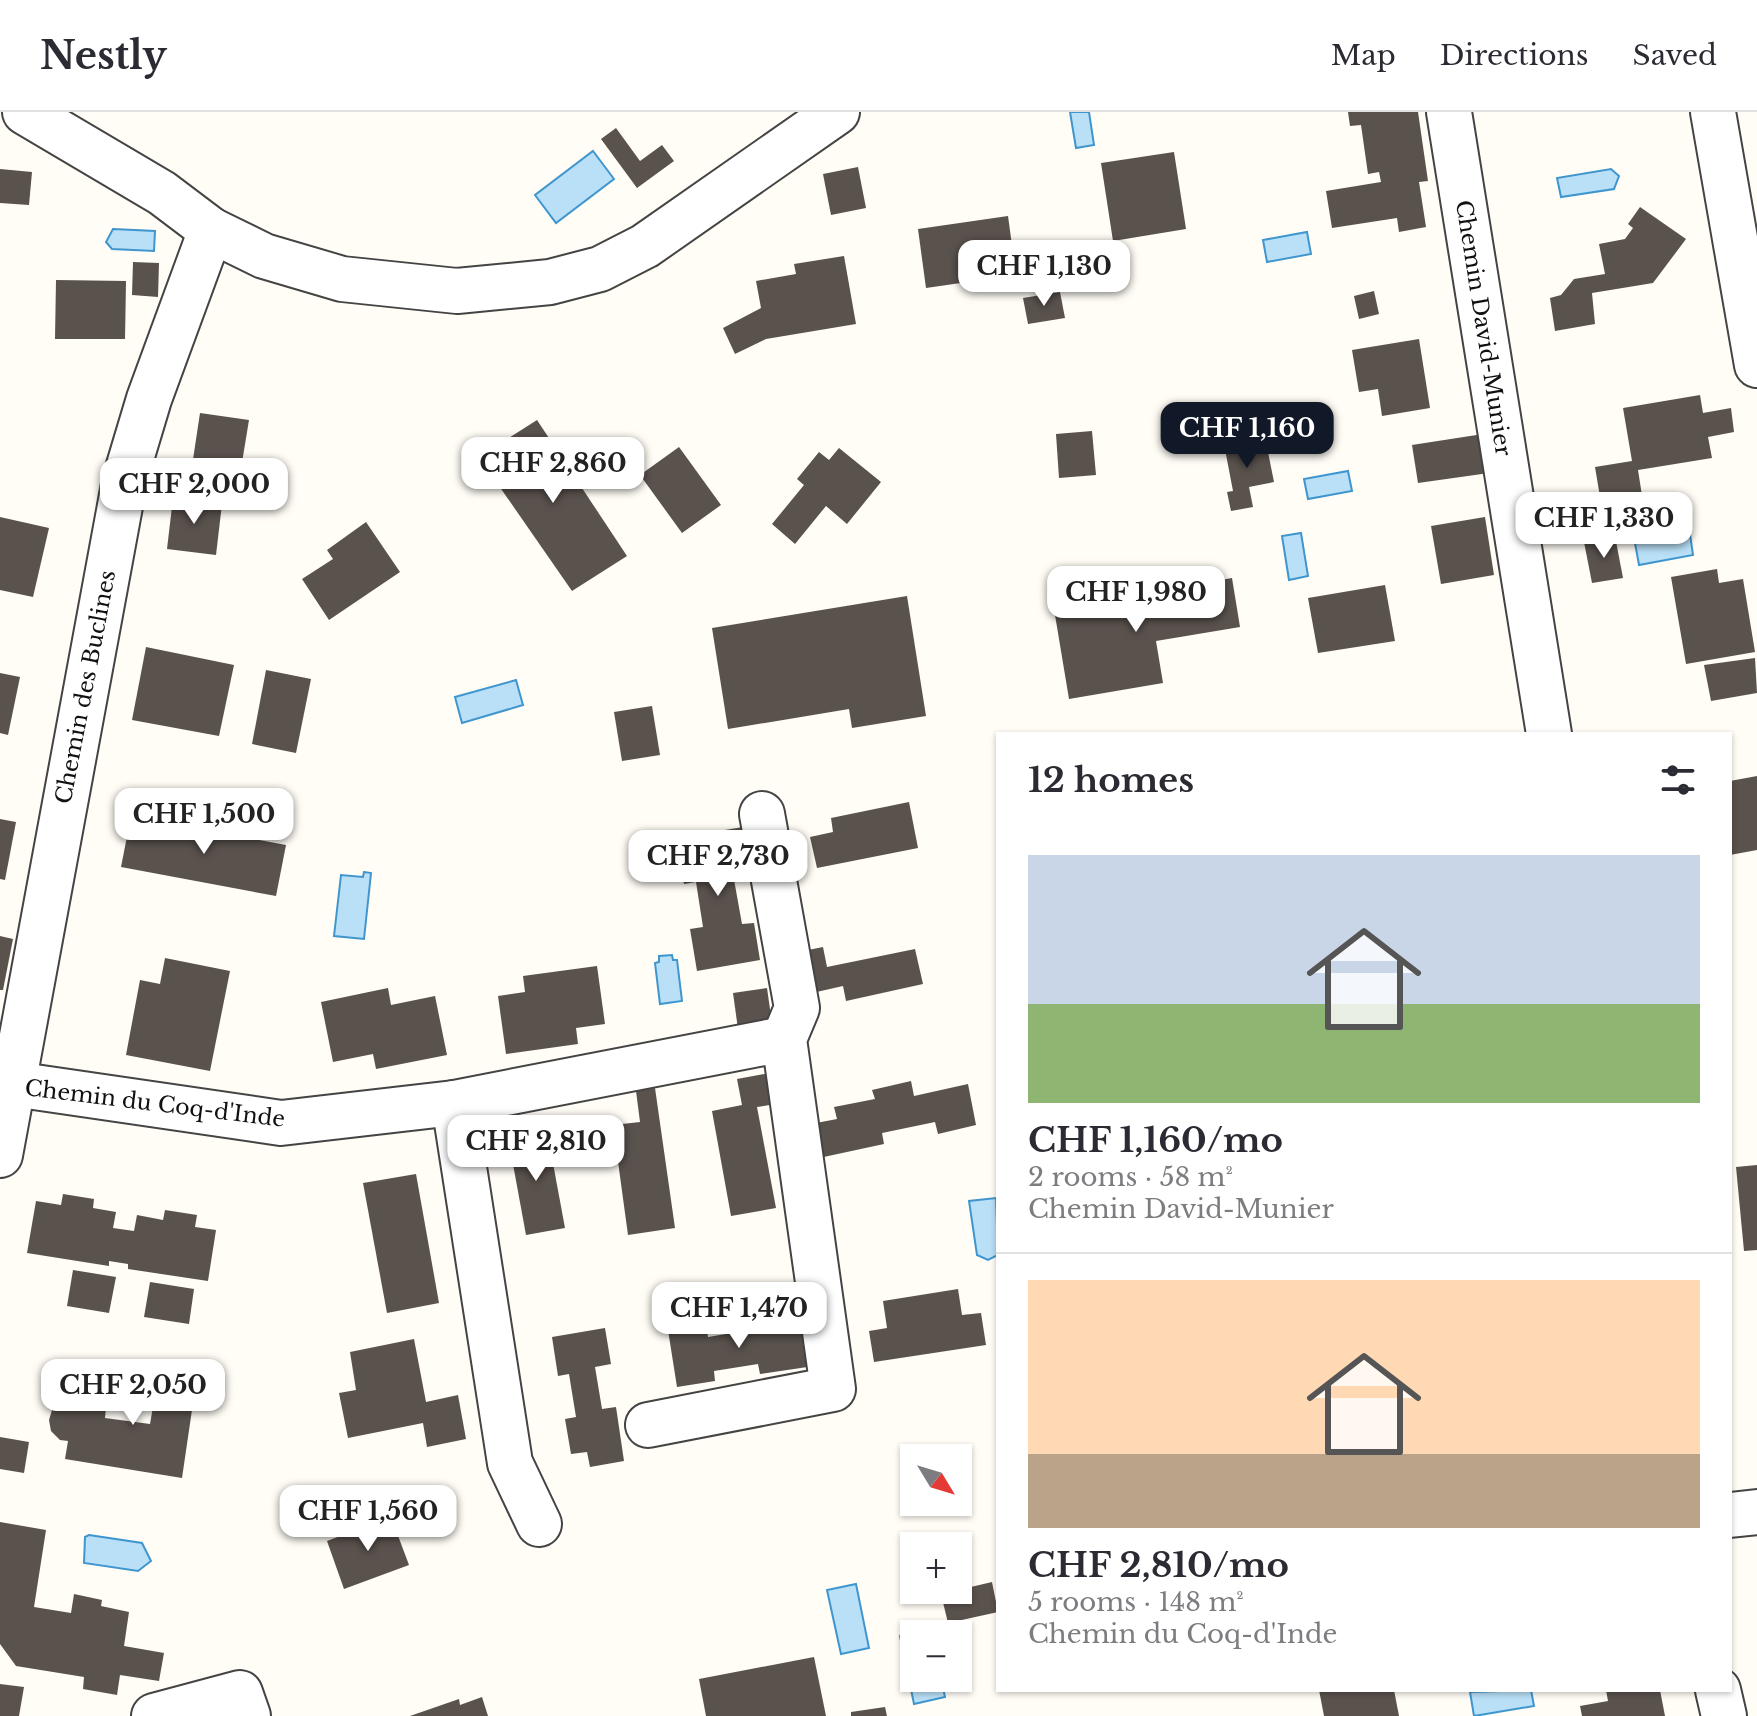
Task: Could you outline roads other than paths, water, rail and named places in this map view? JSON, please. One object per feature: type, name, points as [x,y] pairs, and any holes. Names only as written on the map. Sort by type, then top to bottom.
[{"type":"street","points":[[25,112],[162,193],[211,230],[264,256],[314,272],[371,283],[457,291],[550,282],[600,269],[645,246],[837,112]]},
{"type":"street","name":"Chemin David-Munier","points":[[1449,112],[1549,732]]},
{"type":"street","points":[[1713,112],[1757,365]]},
{"type":"street","name":"Chemin des Buclines","points":[[0,1155],[6,1083],[23,1019],[125,479],[149,399],[211,230]]},
{"type":"street","points":[[648,1425],[833,1389],[784,1039],[797,1008],[762,814]]},
{"type":"street","name":"Chemin du Coq-d'Inde","points":[[6,1083],[281,1123],[454,1103],[784,1039]]},
{"type":"street","points":[[454,1103],[510,1463],[539,1524]]},
{"type":"street","points":[[1732,1515],[1757,1512]]},
{"type":"street","points":[[1718,1692],[1724,1716]]},
{"type":"street","points":[[154,1716],[240,1693],[248,1716]]},
{"type":"water","points":[[1070,112],[1089,112],[1094,145],[1076,148]]},
{"type":"water","points":[[593,151],[614,179],[556,223],[535,195]]},
{"type":"water","points":[[1611,169],[1619,176],[1614,189],[1561,197],[1557,178]]},
{"type":"water","points":[[113,229],[155,231],[154,251],[112,249],[106,242]]},
{"type":"water","points":[[1307,232],[1311,254],[1267,262],[1263,240]]},
{"type":"water","points":[[1348,471],[1352,491],[1308,499],[1304,479]]},
{"type":"water","points":[[1301,533],[1308,576],[1289,580],[1282,536]]},
{"type":"water","points":[[1690,534],[1693,555],[1639,565],[1635,543]]},
{"type":"water","points":[[516,680],[523,705],[462,723],[455,697]]},
{"type":"water","points":[[364,872],[371,873],[364,939],[334,936],[341,875],[363,877]]},
{"type":"water","points":[[672,955],[673,960],[677,960],[682,1001],[660,1004],[655,963],[659,962],[659,956]]},
{"type":"water","points":[[996,1198],[996,1256],[988,1260],[977,1255],[969,1201]]},
{"type":"water","points":[[89,1535],[142,1543],[151,1561],[138,1571],[84,1563],[85,1537]]},
{"type":"water","points":[[856,1584],[869,1648],[841,1654],[827,1590]]},
{"type":"water","points":[[912,1692],[944,1692],[945,1697],[914,1704]]},
{"type":"water","points":[[1470,1692],[1531,1692],[1534,1706],[1474,1716]]}]
